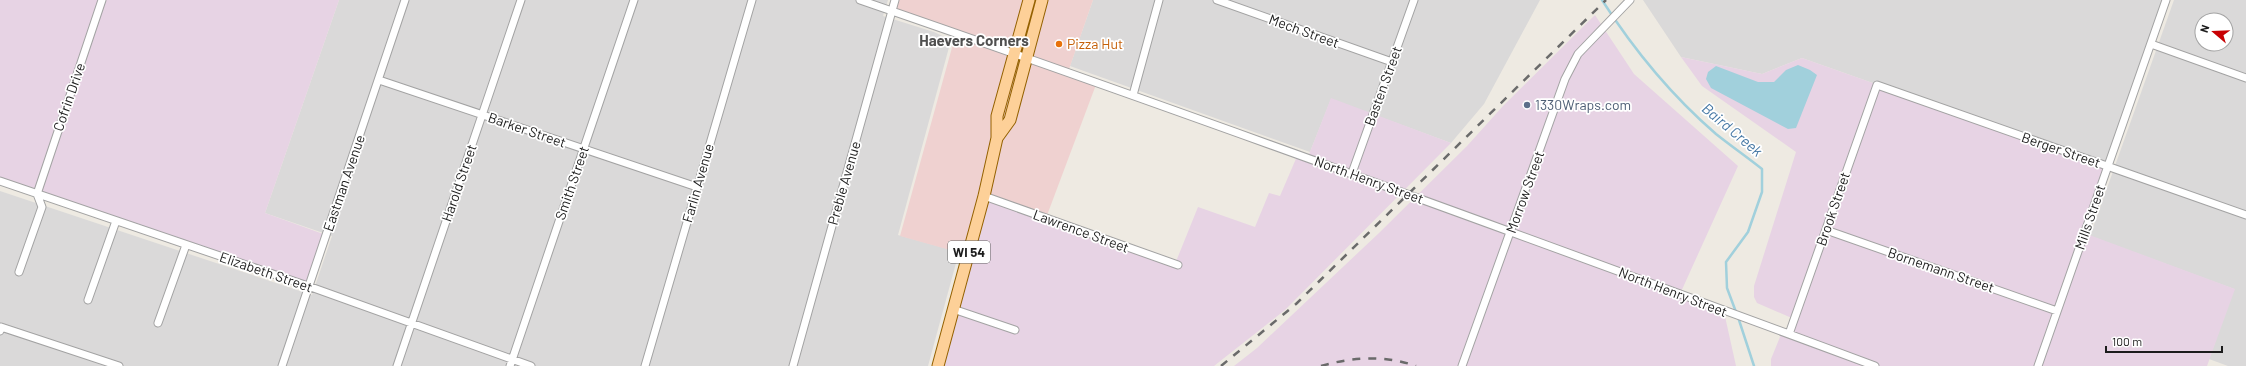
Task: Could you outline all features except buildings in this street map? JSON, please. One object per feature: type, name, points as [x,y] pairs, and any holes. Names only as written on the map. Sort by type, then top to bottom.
[{"type":"main road","name":"WI 54","points":[[938,366],[984,196],[997,138],[997,116],[1029,0]]},
{"type":"main road","name":"WI 54","points":[[997,138],[1010,120],[1042,0]]},
{"type":"street","name":"Cofrin Drive","points":[[37,194],[102,0]]},
{"type":"street","name":"Eastman Avenue","points":[[282,366],[405,0]]},
{"type":"street","name":"Harold Street","points":[[397,366],[521,0]]},
{"type":"street","name":"Smith Street","points":[[511,363],[634,0]]},
{"type":"street","name":"Farlin Avenue","points":[[645,366],[752,0]]},
{"type":"street","name":"North Henry Street","points":[[860,0],[1027,57],[1352,173],[1511,231],[1724,312],[1875,366]]},
{"type":"street","name":"Preble Avenue","points":[[793,366],[895,0]]},
{"type":"street","points":[[1133,95],[1159,0]]},
{"type":"street","name":"Mech Street","points":[[1217,0],[1392,62]]},
{"type":"street","name":"Basten Street","points":[[1352,173],[1414,0]]},
{"type":"street","name":"Morrow Street","points":[[1462,366],[1565,79],[1578,54],[1630,0]]},
{"type":"street","name":"Mills Street","points":[[2038,366],[2166,0]]},
{"type":"street","points":[[2151,44],[2246,78]]},
{"type":"street","name":"Barker Street","points":[[378,80],[697,187]]},
{"type":"street","name":"Berger Street","points":[[1877,85],[2246,215]]},
{"type":"street","name":"Brook Street","points":[[1789,334],[1877,85]]},
{"type":"street","name":"Elizabeth Street","points":[[0,181],[308,286],[412,324],[511,363],[531,366]]},
{"type":"street","points":[[19,272],[42,207],[37,194]]},
{"type":"street","name":"Lawrence Street","points":[[984,196],[1178,265]]},
{"type":"street","points":[[88,300],[116,221]]},
{"type":"street","name":"Bornemann Street","points":[[1826,230],[2057,311]]},
{"type":"street","points":[[158,323],[186,245]]},
{"type":"street","points":[[953,308],[1015,330]]},
{"type":"street","points":[[1,329],[119,366]]},
{"type":"shaded area","points":[[0,0],[339,0],[265,213],[326,235],[308,286],[0,181]]},
{"type":"shaded area","points":[[339,0],[888,0],[883,16],[934,32],[951,40],[898,235],[959,252],[928,366],[0,366],[0,191],[312,295],[332,236],[265,213]]},
{"type":"shaded area","points":[[895,0],[1093,0],[1068,72],[1097,82],[1046,218],[968,255],[900,236],[956,33],[892,11]]},
{"type":"shaded area","points":[[1093,0],[1540,0],[1484,104],[1451,143],[1331,99],[1310,152],[1070,66]]},
{"type":"shaded area","points":[[1643,0],[2166,0],[2108,166],[1802,58],[1762,74],[1681,57]]},
{"type":"shaded area","points":[[2174,0],[2246,0],[2246,366],[2228,366],[2209,359],[2234,289],[2090,236]]},
{"type":"shaded area","points":[[1595,15],[1634,74],[1738,166],[1680,294],[1724,312],[1736,366],[1234,366],[1257,348],[1379,233],[1467,146],[1503,106]]},
{"type":"shaded area","points":[[1681,57],[1762,74],[1802,58],[2108,166],[2084,233],[2235,289],[2207,366],[1771,366],[1771,359],[1782,332],[1789,334],[1794,319],[1757,303],[1754,297],[1754,286],[1796,152],[1702,86]]},
{"type":"shaded area","points":[[1331,98],[1451,143],[1285,310],[1214,366],[938,366],[984,196],[1175,264],[1198,207],[1255,227],[1269,193],[1280,196],[1298,154],[1308,157]]},
{"type":"water","points":[[1798,65],[1817,75],[1796,128],[1788,129],[1711,88],[1706,79],[1708,72],[1716,66],[1758,82],[1774,82],[1786,70]]},
{"type":"waterway","name":"Baird Creek","points":[[1602,0],[1640,54],[1684,104],[1716,134],[1762,169],[1762,192],[1748,232],[1726,262],[1727,288],[1736,312]]},
{"type":"waterway","name":"Baird Creek","points":[[1738,317],[1754,366]]},
{"type":"railway","points":[[1221,366],[1296,304],[1606,0]]},
{"type":"railway","points":[[1321,366],[1368,358],[1392,360],[1416,366]]},
{"type":"place","name":"Pizza Hut","points":[[1059,44]]},
{"type":"place","name":"1330Wraps.com","points":[[1527,105]]},
{"type":"district","name":"Haevers Corners","points":[[974,41]]}]
